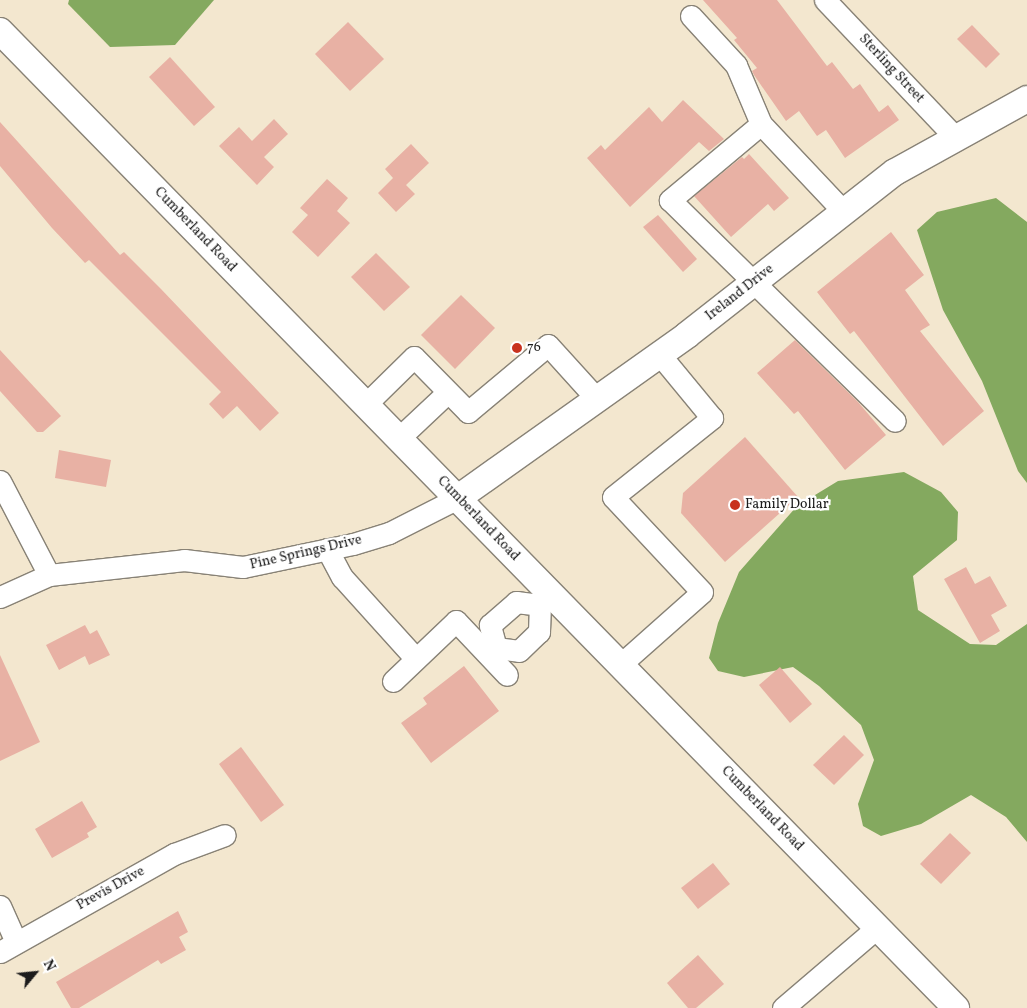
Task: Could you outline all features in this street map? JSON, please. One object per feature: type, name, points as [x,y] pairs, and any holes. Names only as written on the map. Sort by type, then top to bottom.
[{"type":"main road","name":"Cumberland Road","points":[[0,31],[458,498],[545,599],[621,664],[956,1008]]},
{"type":"main road","name":"Ireland Drive","points":[[458,498],[660,355],[896,172],[1027,99]]},
{"type":"street","name":"Sterling Street","points":[[826,0],[956,138]]},
{"type":"street","points":[[691,16],[736,65],[761,124],[844,212]]},
{"type":"street","points":[[761,124],[670,200],[895,421]]},
{"type":"street","points":[[366,404],[414,357],[468,412],[548,345],[597,399]]},
{"type":"street","points":[[621,664],[702,592],[613,497],[712,418],[660,355]]},
{"type":"street","points":[[399,438],[448,392]]},
{"type":"street","points":[[0,481],[49,575]]},
{"type":"street","name":"Pine Springs Drive","points":[[0,597],[49,575],[184,560],[243,567],[327,549],[389,533],[458,498]]},
{"type":"street","points":[[327,549],[342,577],[416,659]]},
{"type":"street","points":[[545,599],[539,632],[519,651],[492,652],[490,625],[516,602],[545,599]]},
{"type":"street","points":[[393,681],[456,621],[492,652],[507,674]]},
{"type":"street","name":"Previs Drive","points":[[8,947],[174,854],[225,836]]},
{"type":"street","points":[[0,906],[8,947]]},
{"type":"street","points":[[783,1008],[878,927]]},
{"type":"green space","points":[[69,0],[214,0],[175,45],[110,47],[68,4]]},
{"type":"green space","points":[[996,198],[1027,222],[1027,483],[1018,471],[982,381],[943,310],[917,230],[937,212]]},
{"type":"green space","points":[[904,472],[941,492],[958,512],[957,540],[913,576],[918,610],[970,644],[996,645],[1027,624],[1027,842],[1006,817],[971,795],[921,824],[881,836],[863,826],[858,804],[874,760],[861,725],[819,686],[793,667],[744,677],[718,671],[709,658],[718,623],[739,572],[797,506],[838,481]]},
{"type":"building","points":[[703,0],[777,0],[827,66],[832,62],[853,89],[860,84],[879,112],[888,105],[899,120],[845,158],[826,130],[817,136],[799,111],[786,121],[754,75],[752,71],[757,68],[734,40],[737,38]]},
{"type":"building","points":[[348,22],[384,59],[350,91],[315,54]]},
{"type":"building","points":[[972,25],[1000,54],[986,68],[957,39]]},
{"type":"building","points":[[170,57],[215,107],[194,126],[149,77]]},
{"type":"building","points":[[683,100],[724,139],[709,151],[699,142],[630,207],[587,158],[601,145],[605,150],[649,107],[662,122]]},
{"type":"building","points":[[274,119],[288,134],[264,157],[274,167],[257,185],[219,146],[239,127],[252,141]]},
{"type":"building","points":[[0,122],[120,255],[124,252],[279,413],[260,431],[237,406],[223,419],[209,404],[221,392],[89,260],[85,263],[52,228],[0,166]]},
{"type":"building","points":[[411,144],[429,163],[406,185],[415,194],[396,212],[378,193],[393,178],[385,169]]},
{"type":"building","points":[[749,154],[789,198],[774,211],[768,204],[731,237],[694,196],[742,157],[744,159]]},
{"type":"building","points":[[327,179],[348,198],[337,211],[350,223],[318,257],[292,232],[308,215],[300,208]]},
{"type":"building","points":[[658,215],[697,259],[683,272],[643,227]]},
{"type":"building","points":[[891,232],[924,275],[905,290],[930,325],[920,331],[984,411],[943,446],[854,331],[850,334],[817,292]]},
{"type":"building","points":[[376,253],[410,287],[384,311],[351,277]]},
{"type":"building","points":[[461,295],[495,328],[455,369],[421,335]]},
{"type":"building","points":[[795,340],[858,402],[886,435],[845,470],[798,411],[794,414],[757,373]]},
{"type":"building","points":[[0,350],[61,416],[43,432],[37,432],[0,391]]},
{"type":"building","name":"Family Dollar","points":[[745,437],[798,497],[725,562],[681,513],[683,493]]},
{"type":"building","points":[[59,450],[111,460],[106,487],[55,478]]},
{"type":"building","points":[[966,567],[975,584],[990,576],[1007,606],[991,615],[1000,631],[980,643],[944,579]]},
{"type":"building","points":[[85,625],[90,634],[97,630],[110,655],[89,665],[85,656],[59,670],[46,645]]},
{"type":"building","points":[[0,655],[40,742],[0,761]]},
{"type":"building","points":[[464,666],[499,711],[431,763],[401,723],[427,704],[423,698]]},
{"type":"building","points":[[780,667],[812,704],[790,723],[759,685]]},
{"type":"building","points":[[844,735],[864,755],[834,785],[813,765]]},
{"type":"building","points":[[241,747],[284,805],[261,822],[219,764]]},
{"type":"building","points":[[82,801],[97,827],[87,833],[89,837],[52,858],[35,829]]},
{"type":"building","points":[[950,833],[971,853],[941,884],[920,864]]},
{"type":"building","points":[[713,863],[730,884],[698,909],[681,888]]},
{"type":"building","points":[[178,911],[188,932],[179,937],[186,950],[161,964],[158,960],[79,1008],[71,1008],[56,982]]},
{"type":"building","points":[[698,955],[724,984],[696,1008],[688,1008],[667,983]]},
{"type":"place","name":"76","points":[[517,348]]},
{"type":"place","name":"Family Dollar","points":[[735,505]]}]
